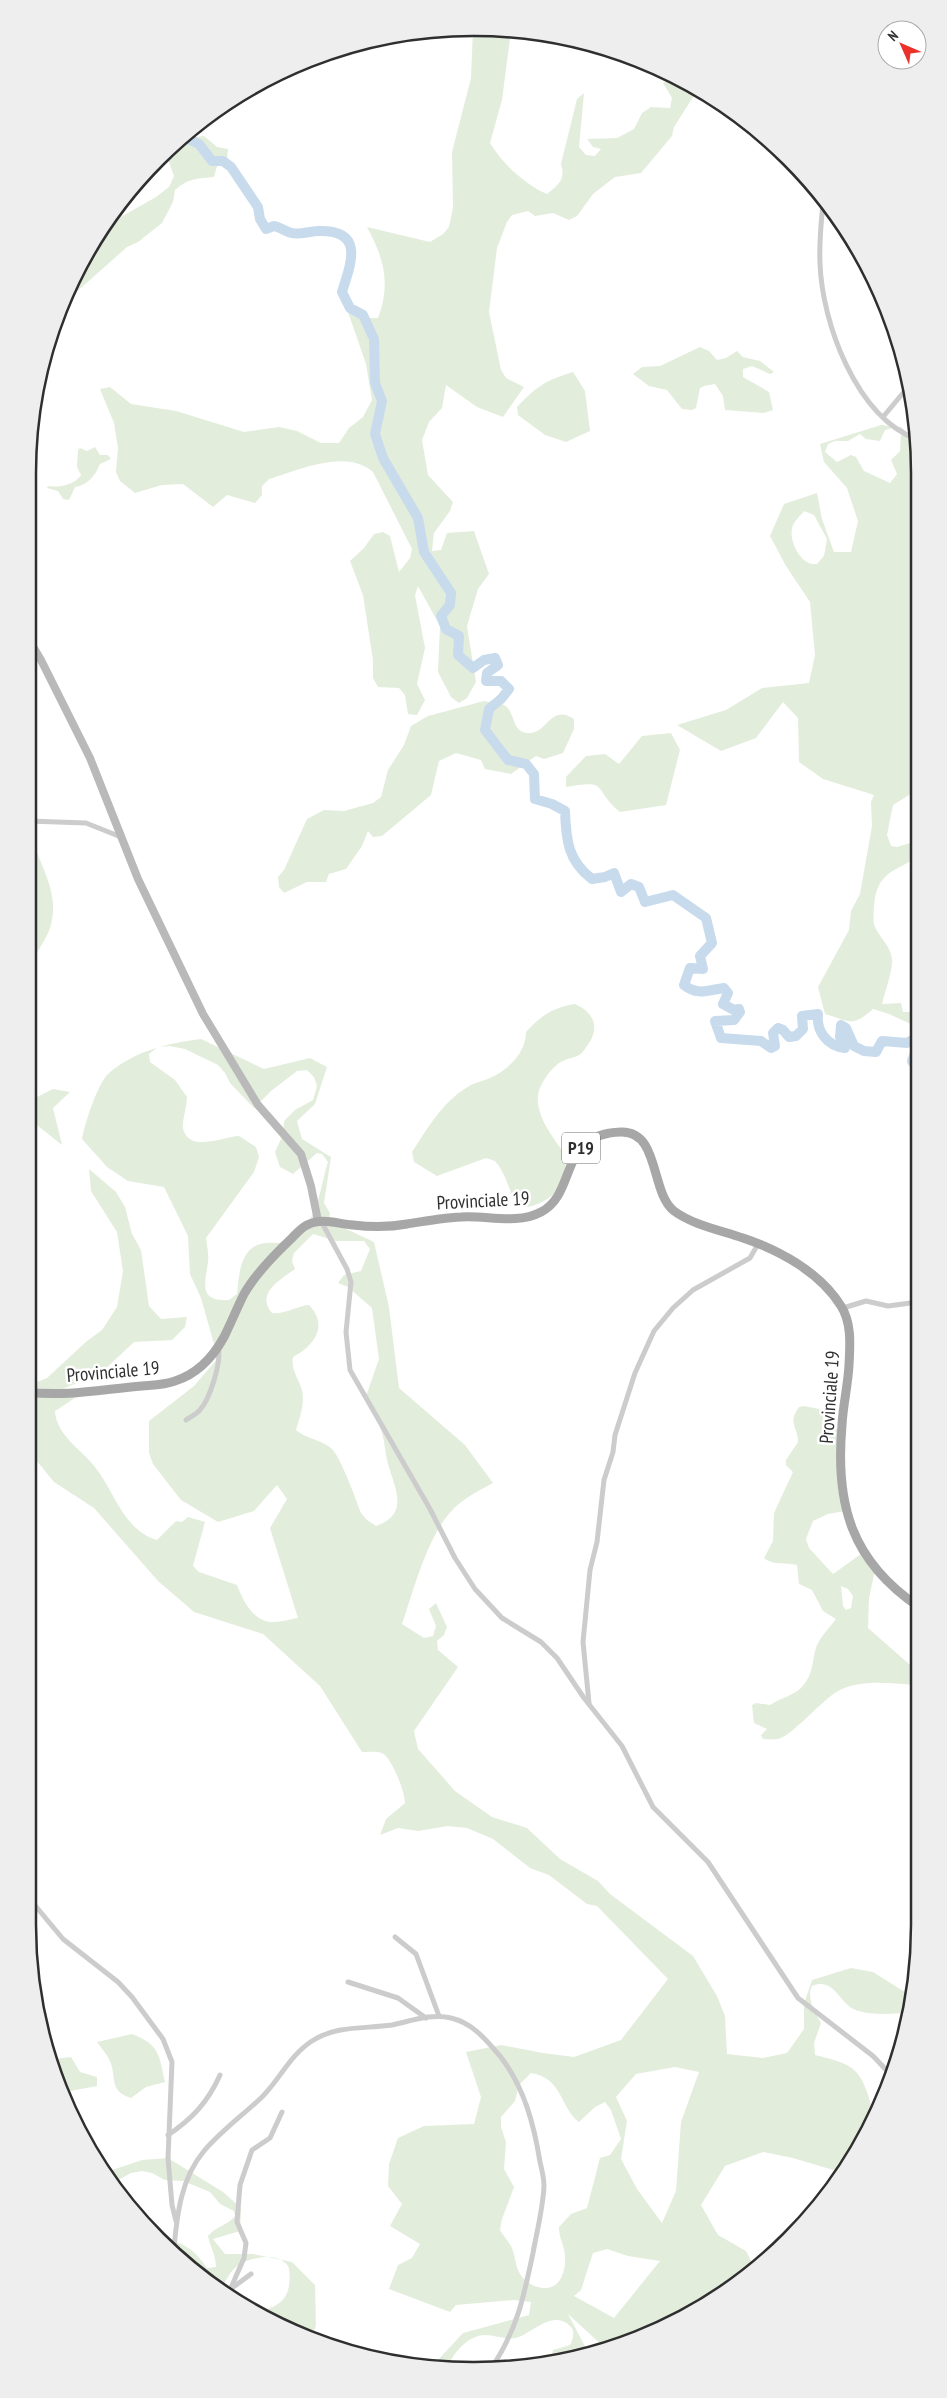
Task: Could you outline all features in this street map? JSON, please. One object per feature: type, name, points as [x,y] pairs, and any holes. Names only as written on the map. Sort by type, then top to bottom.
[{"type":"main road","name":"Provinciale 19","points":[[36,1392],[82,1392],[166,1384],[176,1381],[199,1368],[218,1346],[254,1278],[301,1229],[319,1221],[366,1225],[405,1224],[463,1217],[528,1217],[545,1210],[555,1201],[573,1158],[579,1150],[600,1137],[623,1132],[639,1138],[648,1150],[663,1195],[670,1208],[703,1225],[758,1244],[799,1264],[828,1289],[843,1308],[850,1333],[849,1371],[842,1426],[842,1468],[847,1512],[862,1553],[885,1580],[911,1601]]},
{"type":"street","points":[[823,211],[820,265],[826,302],[846,368],[856,386],[883,417],[896,428],[909,435]]},
{"type":"street","points":[[883,417],[903,393]]},
{"type":"street","points":[[36,652],[90,758],[138,879],[203,1014],[258,1105],[301,1154],[319,1221],[349,1275],[351,1291],[346,1347],[354,1381],[421,1494],[455,1558],[475,1589],[502,1618],[549,1649],[622,1746],[653,1807],[708,1862],[798,1998],[873,2056],[886,2070]]},
{"type":"street","points":[[36,822],[86,823],[123,838]]},
{"type":"street","points":[[589,1704],[583,1642],[590,1570],[597,1542],[604,1480],[613,1452],[615,1435],[635,1373],[654,1331],[672,1308],[693,1290],[750,1258],[758,1244]]},
{"type":"street","points":[[843,1308],[866,1301],[888,1306],[911,1303]]},
{"type":"street","points":[[186,1420],[200,1410],[205,1403],[217,1367],[218,1346]]},
{"type":"street","points":[[36,1906],[63,1939],[118,1982],[132,1997],[162,2039],[172,2062],[168,2135],[172,2205],[176,2221]]},
{"type":"street","points":[[395,1937],[416,1954],[439,2016]]},
{"type":"street","points":[[348,1982],[398,1998],[426,2018]]},
{"type":"street","points":[[174,2243],[176,2221],[184,2188],[198,2158],[216,2138],[276,2083],[289,2062],[304,2046],[329,2032],[380,2027],[439,2016],[459,2020],[470,2026],[490,2044],[514,2077],[531,2118],[544,2185],[539,2224],[524,2299],[512,2335],[496,2361]]},
{"type":"street","points":[[168,2135],[204,2105],[220,2075]]},
{"type":"street","points":[[231,2288],[244,2258],[246,2243],[237,2222],[240,2185],[252,2150],[270,2138],[282,2112]]},
{"type":"street","points":[[232,2289],[251,2274]]},
{"type":"green space","points":[[473,36],[510,38],[502,100],[490,143],[515,173],[530,185],[547,194],[558,185],[562,178],[561,164],[577,99],[584,93],[579,147],[586,155],[595,156],[601,149],[593,147],[587,139],[617,138],[634,129],[642,113],[651,107],[670,108],[672,98],[663,83],[667,81],[694,96],[674,127],[672,136],[641,173],[615,177],[593,194],[577,216],[569,220],[553,213],[535,216],[528,211],[512,215],[507,222],[497,248],[489,312],[501,370],[506,378],[524,387],[503,417],[477,407],[446,385],[442,408],[429,422],[422,440],[428,475],[453,502],[450,511],[434,533],[432,551],[441,550],[447,533],[474,531],[489,574],[478,589],[467,626],[476,682],[467,698],[459,703],[451,697],[438,672],[440,626],[418,586],[415,595],[425,648],[417,684],[425,700],[417,715],[408,714],[405,695],[399,688],[378,687],[373,678],[373,660],[363,595],[350,561],[364,548],[374,534],[383,532],[390,536],[399,572],[410,558],[412,549],[373,472],[362,465],[350,462],[322,463],[269,479],[262,486],[262,495],[255,503],[227,495],[213,507],[183,484],[162,485],[135,493],[120,481],[116,472],[118,448],[114,423],[100,389],[110,387],[131,404],[176,411],[244,432],[279,427],[297,431],[321,443],[339,443],[349,428],[363,417],[372,400],[366,364],[348,312],[365,318],[378,318],[382,306],[385,282],[384,271],[378,250],[367,227],[430,242],[443,234],[449,227],[453,208],[452,152],[471,78]]},
{"type":"green space","points":[[204,136],[217,147],[228,149],[227,160],[217,166],[214,177],[193,180],[179,186],[175,190],[173,202],[162,223],[138,242],[127,247],[76,293],[95,255],[119,218],[156,197],[169,187],[174,176],[168,160],[194,137]]},
{"type":"green space","points":[[700,347],[709,351],[717,360],[726,358],[737,351],[743,357],[760,361],[774,372],[770,374],[752,366],[743,369],[743,377],[769,392],[773,410],[764,413],[725,410],[723,396],[715,384],[700,388],[696,408],[692,410],[682,409],[667,390],[649,386],[633,374],[642,367],[660,366]]},
{"type":"green space","points":[[573,372],[585,391],[590,431],[566,442],[545,435],[518,415],[517,407],[542,385]]},
{"type":"green space","points":[[881,425],[901,427],[909,434],[911,474],[911,794],[893,805],[887,835],[891,846],[897,847],[911,843],[911,861],[893,871],[882,880],[876,895],[874,918],[878,933],[889,949],[892,958],[882,1004],[901,1003],[903,1012],[911,1012],[911,1024],[873,1009],[855,1021],[845,1021],[825,1014],[818,987],[849,930],[851,911],[860,894],[872,826],[871,802],[874,795],[823,779],[799,762],[798,718],[783,702],[756,738],[721,751],[677,725],[726,710],[762,688],[809,683],[815,655],[810,602],[786,566],[770,536],[784,504],[817,493],[822,519],[834,552],[851,552],[858,521],[847,488],[824,462],[820,444]],"holes":[[[896,427],[901,433],[900,451],[891,460],[897,474],[890,483],[864,471],[856,457],[851,455],[837,462],[825,452],[828,444],[835,441],[848,441],[860,434],[866,439],[880,441],[885,430]],[[804,511],[814,515],[827,539],[824,556],[817,564],[811,564],[801,557],[792,540],[793,525]]]},
{"type":"green space","points":[[95,447],[100,455],[108,455],[111,459],[100,464],[87,482],[75,487],[69,500],[63,499],[58,491],[47,488],[48,486],[66,485],[75,481],[81,475],[77,467],[78,450],[80,448],[87,451]]},
{"type":"green space","points":[[484,701],[504,705],[508,708],[516,726],[523,732],[528,733],[535,732],[554,717],[560,715],[566,715],[574,719],[574,729],[563,753],[544,759],[536,756],[511,774],[485,769],[481,760],[456,753],[439,761],[431,795],[382,836],[373,837],[368,831],[362,846],[346,869],[329,874],[326,882],[307,882],[284,893],[279,887],[278,877],[284,870],[307,819],[324,810],[344,811],[373,803],[381,797],[388,770],[404,745],[411,726],[428,716]]},
{"type":"green space","points":[[671,733],[680,750],[666,805],[620,812],[595,785],[566,787],[566,777],[586,756],[605,754],[619,764],[642,736]]},
{"type":"green space","points":[[36,849],[46,873],[52,898],[51,925],[36,955]]},
{"type":"green space","points":[[575,1004],[586,1011],[593,1020],[594,1031],[592,1037],[580,1054],[560,1062],[551,1070],[541,1086],[538,1096],[538,1105],[543,1121],[567,1158],[561,1189],[537,1204],[520,1207],[495,1161],[486,1158],[437,1176],[414,1162],[412,1152],[423,1134],[442,1109],[457,1094],[469,1086],[494,1076],[512,1063],[523,1046],[526,1032],[542,1017],[560,1007]]},
{"type":"green space","points":[[201,1039],[264,1069],[310,1058],[327,1067],[315,1104],[297,1121],[302,1139],[331,1157],[324,1203],[330,1213],[329,1221],[374,1242],[389,1307],[399,1388],[465,1445],[493,1483],[460,1503],[440,1527],[424,1559],[402,1624],[424,1638],[433,1636],[436,1626],[429,1609],[436,1603],[447,1627],[444,1635],[437,1641],[438,1650],[458,1667],[414,1731],[418,1749],[455,1791],[492,1817],[527,1828],[560,1859],[598,1881],[610,1894],[693,1956],[717,1996],[725,2016],[727,2054],[763,2058],[787,2053],[804,2029],[804,2004],[812,1980],[851,1968],[873,1972],[905,1992],[901,2013],[876,2014],[855,2010],[825,1984],[812,1986],[810,1990],[811,2000],[821,2023],[814,2043],[815,2055],[840,2062],[855,2071],[865,2086],[871,2106],[852,2143],[835,2170],[793,2158],[763,2152],[725,2166],[701,2205],[718,2235],[746,2251],[751,2262],[692,2303],[667,2317],[614,2339],[600,2343],[568,2314],[586,2347],[552,2354],[553,2350],[570,2345],[573,2334],[571,2327],[565,2322],[552,2320],[515,2338],[485,2335],[473,2338],[458,2350],[451,2361],[438,2360],[463,2333],[529,2315],[531,2302],[514,2300],[456,2305],[450,2312],[389,2289],[398,2265],[412,2258],[420,2244],[390,2226],[402,2204],[388,2186],[389,2164],[398,2138],[424,2126],[474,2124],[481,2097],[466,2052],[501,2045],[574,2057],[621,2040],[668,1979],[597,1906],[587,1904],[549,1875],[530,1868],[493,1839],[467,1828],[448,1826],[418,1831],[398,1828],[380,1835],[386,1819],[405,1803],[397,1776],[386,1756],[380,1752],[362,1752],[320,1686],[263,1634],[194,1612],[158,1581],[94,1508],[54,1482],[36,1460],[36,1397],[81,1394],[55,1411],[56,1420],[70,1442],[95,1467],[121,1509],[136,1528],[145,1535],[157,1540],[176,1521],[182,1522],[188,1517],[205,1522],[193,1566],[199,1572],[237,1585],[242,1598],[250,1610],[261,1619],[280,1622],[298,1618],[270,1528],[287,1499],[277,1485],[254,1511],[218,1522],[181,1500],[153,1464],[149,1453],[149,1421],[194,1386],[218,1358],[201,1298],[190,1274],[188,1236],[164,1187],[128,1181],[107,1167],[82,1139],[96,1095],[108,1074],[129,1059],[157,1048],[149,1054],[150,1062],[175,1080],[187,1097],[183,1125],[186,1136],[199,1142],[208,1142],[239,1136],[256,1147],[259,1157],[254,1172],[206,1238],[208,1259],[206,1290],[212,1298],[229,1300],[237,1294],[242,1262],[251,1249],[266,1243],[290,1241],[305,1227],[315,1210],[328,1162],[322,1154],[317,1153],[293,1174],[280,1167],[275,1152],[283,1135],[284,1121],[295,1110],[313,1100],[317,1086],[314,1077],[307,1070],[297,1071],[271,1091],[254,1108],[230,1083],[218,1065],[185,1049],[169,1046],[161,1047]],"holes":[[[313,1234],[336,1241],[364,1241],[370,1249],[361,1271],[344,1275],[338,1283],[348,1287],[372,1308],[379,1359],[365,1399],[381,1430],[397,1500],[397,1508],[393,1515],[387,1521],[376,1526],[361,1513],[348,1478],[335,1452],[327,1445],[296,1430],[303,1398],[294,1369],[293,1357],[313,1341],[318,1328],[318,1320],[315,1313],[309,1305],[281,1313],[272,1313],[266,1300],[268,1293],[277,1282],[295,1269],[292,1261],[294,1253]],[[675,2067],[699,2072],[681,2122],[676,2191],[662,2223],[637,2189],[621,2159],[627,2121],[616,2097],[636,2074]],[[531,2073],[541,2076],[555,2087],[568,2109],[579,2122],[595,2107],[605,2102],[611,2110],[621,2139],[610,2155],[600,2158],[587,2208],[571,2214],[559,2227],[565,2253],[565,2264],[558,2283],[545,2288],[540,2288],[525,2280],[518,2269],[511,2246],[500,2230],[502,2219],[514,2187],[504,2169],[506,2142],[501,2127],[501,2117],[515,2101],[519,2085]],[[607,2249],[628,2256],[660,2261],[614,2318],[574,2296],[581,2290],[593,2253]]]},
{"type":"green space","points":[[53,1089],[70,1092],[53,1108],[62,1145],[36,1124],[36,1098]]},
{"type":"green space","points":[[89,1169],[116,1192],[125,1207],[132,1234],[141,1250],[149,1306],[161,1319],[187,1317],[185,1327],[172,1340],[134,1342],[101,1373],[53,1393],[36,1387],[36,1383],[47,1378],[87,1341],[102,1330],[117,1307],[123,1271],[117,1232],[91,1191]]},
{"type":"green space","points":[[804,1406],[819,1409],[841,1434],[845,1511],[828,1514],[813,1521],[806,1539],[809,1548],[833,1574],[861,1554],[875,1570],[869,1598],[868,1628],[911,1664],[911,1685],[867,1683],[847,1687],[831,1696],[784,1736],[776,1739],[763,1739],[761,1735],[767,1729],[754,1723],[752,1705],[756,1703],[770,1705],[801,1688],[811,1672],[817,1645],[836,1619],[823,1611],[812,1590],[799,1584],[797,1565],[775,1563],[764,1558],[773,1541],[774,1513],[793,1472],[786,1465],[786,1460],[798,1442],[793,1421],[799,1407]],"holes":[[[841,1586],[848,1589],[853,1596],[851,1608],[846,1610],[843,1606]]]},
{"type":"green space","points":[[132,2034],[148,2042],[157,2052],[165,2082],[146,2087],[131,2098],[124,2095],[116,2087],[112,2066],[97,2042]]},
{"type":"green space","points":[[71,2057],[80,2072],[97,2077],[97,2086],[70,2091],[57,2059]]},
{"type":"green space","points":[[168,2158],[223,2192],[241,2208],[240,2231],[213,2239],[225,2254],[253,2254],[268,2257],[240,2264],[231,2272],[224,2283],[207,2271],[171,2240],[187,2247],[197,2255],[207,2268],[216,2267],[208,2236],[214,2230],[229,2222],[235,2216],[234,2211],[220,2204],[210,2192],[183,2181],[165,2180],[152,2173],[142,2171],[131,2173],[119,2180],[112,2170],[142,2160]]},
{"type":"green space","points":[[280,2260],[292,2262],[315,2285],[316,2325],[314,2331],[267,2310],[277,2305],[288,2292],[290,2276],[288,2266]]},
{"type":"waterway","points":[[191,140],[199,144],[212,161],[223,161],[231,167],[258,207],[260,219],[266,229],[274,226],[295,233],[334,232],[343,236],[349,242],[351,260],[342,292],[350,308],[363,315],[374,339],[375,383],[382,401],[375,434],[383,458],[418,518],[424,552],[451,593],[450,605],[441,616],[446,629],[459,636],[458,655],[473,668],[484,660],[495,658],[498,665],[487,673],[486,681],[501,681],[509,689],[489,709],[485,730],[508,760],[526,764],[534,774],[535,799],[552,804],[565,811],[568,841],[573,857],[578,865],[592,879],[614,873],[621,892],[631,884],[639,887],[645,902],[673,895],[706,918],[712,943],[700,956],[703,969],[690,968],[684,985],[699,991],[724,988],[728,993],[723,1004],[734,1010],[739,1009],[740,1012],[734,1020],[715,1021],[721,1038],[761,1041],[771,1048],[775,1046],[773,1033],[778,1028],[783,1030],[789,1037],[796,1036],[803,1029],[802,1016],[818,1014],[819,1026],[824,1037],[839,1047],[845,1048],[840,1037],[841,1025],[846,1028],[854,1046],[864,1051],[876,1052],[882,1041],[907,1043],[911,1041]]}]
